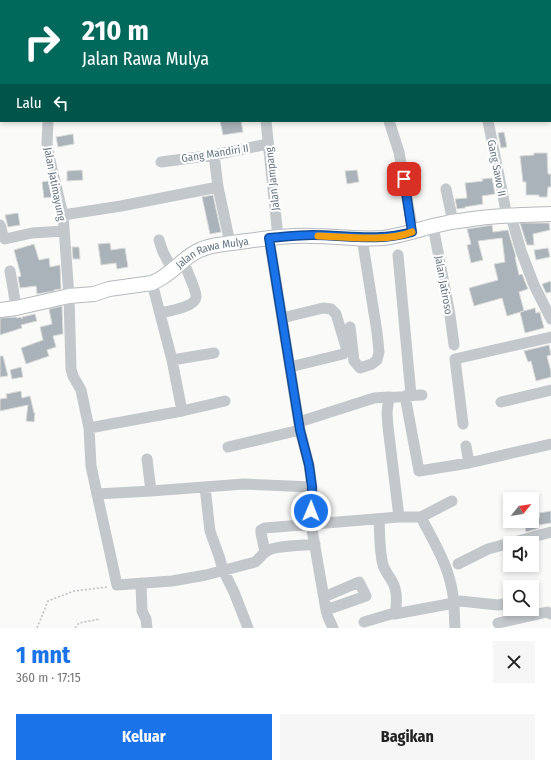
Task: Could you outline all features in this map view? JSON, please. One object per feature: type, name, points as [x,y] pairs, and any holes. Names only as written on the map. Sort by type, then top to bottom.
[{"type":"main road","name":"Jalan Rawa Mulya","points":[[0,310],[16,308],[69,296],[94,294],[109,289],[152,283],[180,270],[188,257],[195,252],[208,247],[230,243],[311,235],[383,238],[433,226],[467,220],[551,214]]},
{"type":"street","name":"Jalan Jatimayung","points":[[48,122],[47,143],[49,156],[63,214],[69,296],[71,369],[73,376],[81,390],[89,428],[91,466],[117,585]]},
{"type":"street","name":"Jalan Jampang","points":[[266,122],[274,238],[282,318],[299,426],[309,465],[312,487],[311,524],[326,610],[333,628]]},
{"type":"street","points":[[389,122],[399,152],[412,232]]},
{"type":"street","name":"Gang Sawo II","points":[[488,122],[509,216],[534,285],[551,319]]},
{"type":"street","name":"Gang Mandiri II","points":[[161,162],[214,155],[268,144]]},
{"type":"street","points":[[214,155],[218,187],[230,243]]},
{"type":"street","points":[[63,214],[121,206],[218,187]]},
{"type":"street","points":[[446,188],[453,222]]},
{"type":"street","points":[[0,225],[1,232],[5,239],[32,233],[64,231]]},
{"type":"street","name":"Jalan Jatiroso","points":[[433,226],[450,315],[454,345]]},
{"type":"street","points":[[350,327],[354,362],[360,368],[372,364],[377,360],[377,332],[362,238]]},
{"type":"street","points":[[159,240],[163,252],[180,270],[196,296],[195,301],[189,305],[160,313]]},
{"type":"street","points":[[398,255],[413,395],[418,471],[469,463],[551,444]]},
{"type":"street","points":[[10,271],[16,308]]},
{"type":"street","points":[[152,283],[172,360],[182,411]]},
{"type":"street","points":[[282,318],[323,308],[331,309],[336,314],[346,347],[346,351],[342,354],[290,367]]},
{"type":"street","points":[[463,424],[456,359],[551,337]]},
{"type":"street","points":[[172,360],[214,354]]},
{"type":"street","points":[[501,402],[551,390]]},
{"type":"street","points":[[228,447],[299,426],[374,398],[398,398],[413,395]]},
{"type":"street","points":[[389,397],[387,412],[388,427],[400,517]]},
{"type":"street","points":[[89,428],[182,411],[225,401]]},
{"type":"street","points":[[466,446],[469,463]]},
{"type":"street","points":[[147,459],[151,491]]},
{"type":"street","points":[[97,494],[251,484],[312,487]]},
{"type":"street","points":[[205,486],[210,531],[223,570],[234,592],[246,628]]},
{"type":"street","points":[[265,552],[261,533],[265,528],[379,518],[421,517],[452,501]]},
{"type":"street","points":[[421,517],[444,565],[451,585],[454,604],[455,628]]},
{"type":"street","points":[[379,518],[382,558],[396,592],[397,602],[395,614]]},
{"type":"street","points":[[458,564],[488,549],[551,532]]},
{"type":"street","points":[[117,585],[172,581],[206,574],[255,562],[269,550],[315,544]]},
{"type":"street","points":[[324,597],[359,582],[366,596],[326,610]]},
{"type":"street","points":[[141,584],[142,611],[146,619],[147,628]]},
{"type":"street","points":[[364,622],[390,614],[454,604],[460,601],[503,604]]},
{"type":"street","points":[[498,623],[547,612],[551,614]]},
{"type":"path","points":[[37,628],[48,601],[74,590],[117,585]]},
{"type":"path","points":[[75,628],[79,623],[100,619]]},
{"type":"building","points":[[220,122],[241,122],[243,132],[223,135]]},
{"type":"building","points":[[504,132],[507,147],[501,148],[498,133]]},
{"type":"building","points":[[73,134],[74,144],[58,147],[56,137]]},
{"type":"building","points":[[534,153],[547,153],[548,174],[551,174],[551,187],[548,187],[547,197],[539,197],[539,195],[526,195],[526,182],[523,182],[520,156],[534,155]]},
{"type":"building","points":[[420,169],[421,179],[411,181],[409,170]]},
{"type":"building","points":[[82,170],[83,180],[67,181],[67,171]]},
{"type":"building","points":[[357,170],[359,182],[347,184],[345,171]]},
{"type":"building","points":[[492,178],[495,194],[482,196],[483,204],[457,209],[455,199],[467,198],[465,183],[483,181],[482,179]]},
{"type":"building","points":[[48,181],[52,197],[44,198],[42,182]]},
{"type":"building","points":[[213,195],[221,232],[210,234],[202,197]]},
{"type":"building","points":[[18,213],[20,225],[8,227],[5,215]]},
{"type":"building","points":[[520,223],[549,223],[550,230],[533,234],[534,245],[527,245]]},
{"type":"building","points":[[492,225],[493,232],[508,230],[516,257],[519,275],[522,274],[528,289],[519,292],[524,311],[507,316],[502,298],[474,306],[469,288],[498,280],[494,264],[505,262],[502,238],[478,241],[483,260],[471,263],[467,245],[471,244],[467,229]]},
{"type":"building","points":[[110,243],[111,250],[125,248],[128,267],[117,269],[116,263],[101,265],[98,244]]},
{"type":"building","points":[[34,244],[39,260],[49,258],[50,267],[60,265],[61,289],[37,294],[36,286],[20,288],[18,277],[21,276],[14,250]]},
{"type":"building","points":[[72,247],[79,247],[80,259],[73,259]]},
{"type":"building","points":[[548,248],[550,257],[536,260],[534,250]]},
{"type":"building","points":[[551,281],[551,292],[546,293],[542,284]]},
{"type":"building","points":[[62,306],[63,334],[53,336],[56,347],[47,350],[49,356],[26,364],[21,348],[43,340],[40,327],[52,324],[49,309]]},
{"type":"building","points":[[535,308],[536,313],[540,312],[544,328],[525,333],[520,312]]},
{"type":"building","points":[[35,314],[37,321],[21,325],[22,328],[0,335],[0,318],[21,317],[22,319],[22,317]]},
{"type":"building","points":[[549,345],[551,355],[547,356],[551,377],[536,381],[531,361],[528,362],[524,351]]},
{"type":"building","points":[[0,356],[3,356],[8,376],[0,377]]},
{"type":"building","points":[[21,367],[23,377],[12,379],[10,370]]},
{"type":"building","points":[[21,391],[22,398],[30,396],[35,413],[34,422],[26,421],[28,405],[0,411],[0,399],[7,398],[6,394]]},
{"type":"building","points":[[551,511],[551,523],[539,525],[539,513]]},
{"type":"building","points":[[525,528],[539,528],[526,532]]},
{"type":"slow traffic","points":[[318,236],[383,238],[412,232]]},
{"type":"route","points":[[311,511],[312,487],[309,465],[300,430],[269,238],[311,235],[383,238],[412,232],[404,179]]}]
